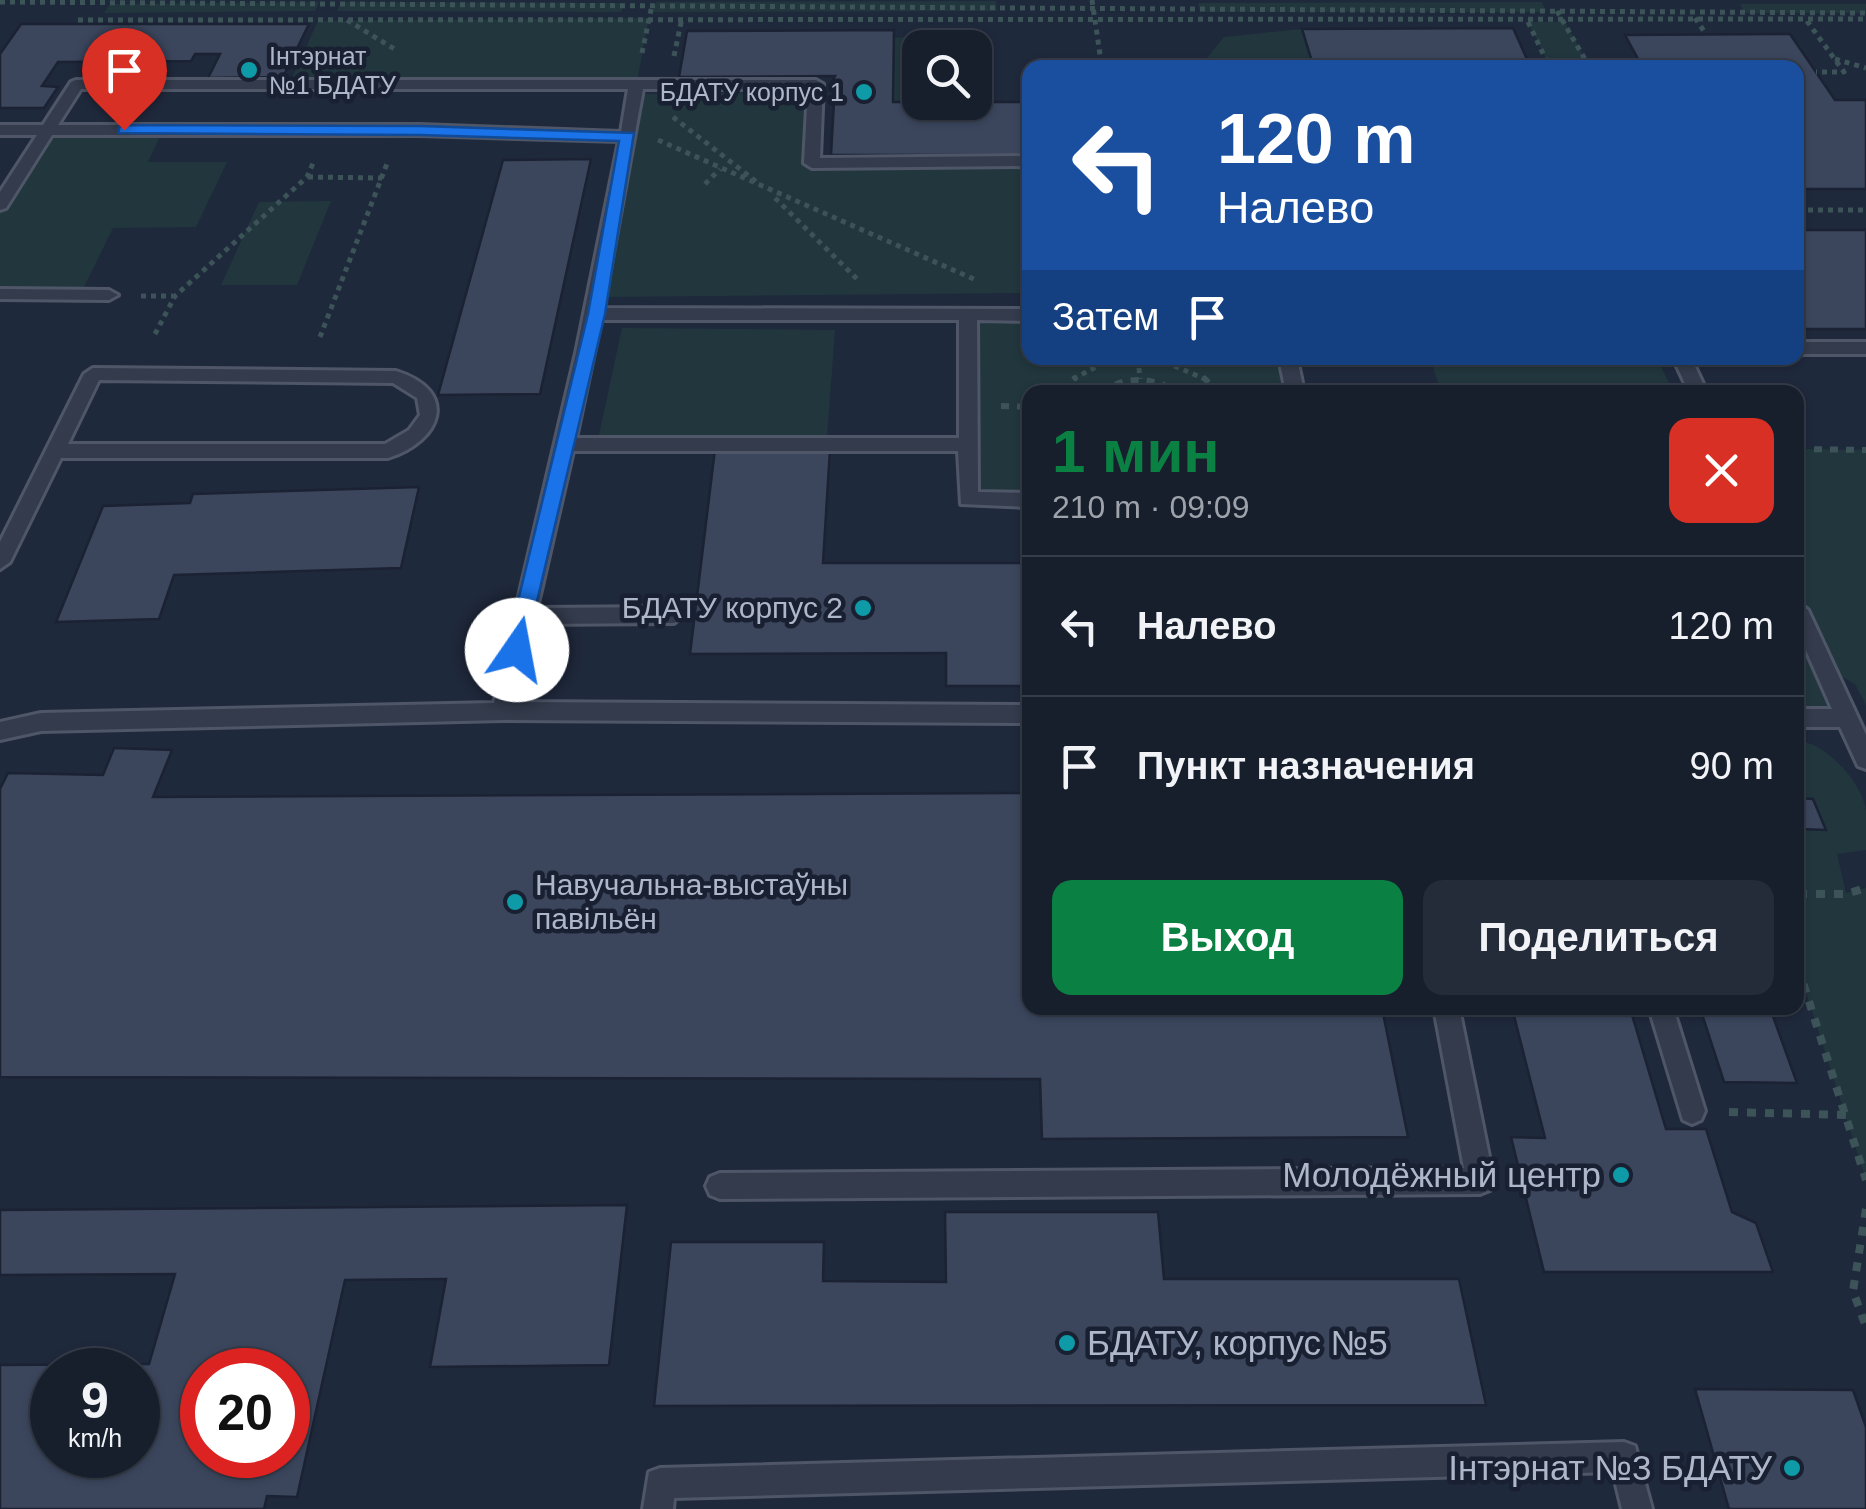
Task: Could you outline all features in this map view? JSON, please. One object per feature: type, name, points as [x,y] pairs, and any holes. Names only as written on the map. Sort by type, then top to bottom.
[{"type":"lane","points":[[0,205],[76,85],[816,84],[812,163],[1022,161]]},
{"type":"lane","points":[[503,711],[596,314],[636,86]]},
{"type":"lane","points":[[0,130],[629,132]]},
{"type":"lane","points":[[0,294],[109,295]]},
{"type":"lane","points":[[596,314],[1022,315]]},
{"type":"lane","points":[[968,315],[968,499],[1022,500]]},
{"type":"lane","points":[[1804,348],[1866,348]]},
{"type":"lane","points":[[0,562],[93,374],[396,376],[415,384],[428,400],[429,418],[416,440],[388,451],[55,452]]},
{"type":"lane","points":[[563,444],[968,445]]},
{"type":"lane","points":[[524,616],[674,615]]},
{"type":"lane","points":[[1804,623],[1866,760]]},
{"type":"lane","points":[[0,731],[41,722],[503,711],[1022,714]]},
{"type":"lane","points":[[1804,718],[1847,718]]},
{"type":"lane","points":[[720,1186],[1480,1181],[1447,1015]]},
{"type":"lane","points":[[1663,1015],[1692,1111]]},
{"type":"lane","points":[[658,1509],[660,1483],[1624,1457],[1637,1509]]},
{"type":"path","points":[[89,0],[78,20],[1564,22],[1866,16]]},
{"type":"path","points":[[1092,0],[1101,60]]},
{"type":"path","points":[[0,2],[1558,10],[1866,16]]},
{"type":"path","points":[[322,19],[330,3]]},
{"type":"path","points":[[649,18],[652,5]]},
{"type":"path","points":[[1558,10],[1585,60]]},
{"type":"path","points":[[1692,12],[1706,34]]},
{"type":"path","points":[[346,19],[403,53]]},
{"type":"path","points":[[1806,20],[1844,72],[1816,72]]},
{"type":"path","points":[[1528,22],[1546,60]]},
{"type":"path","points":[[1834,59],[1866,68]]},
{"type":"path","points":[[672,116],[771,193],[893,315]]},
{"type":"path","points":[[155,334],[175,296],[308,178],[323,138],[331,130]]},
{"type":"path","points":[[320,337],[399,130]]},
{"type":"path","points":[[629,132],[986,284]]},
{"type":"path","points":[[705,184],[720,169]]},
{"type":"path","points":[[308,178],[382,178]]},
{"type":"path","points":[[1804,210],[1866,210]]},
{"type":"path","points":[[1068,385],[1091,365]]},
{"type":"path","points":[[1139,365],[1140,379]]},
{"type":"path","points":[[1175,365],[1202,375],[1211,385]]},
{"type":"path","points":[[1111,385],[1140,379],[1158,385]]},
{"type":"path","points":[[1804,449],[1866,450]]},
{"type":"path","points":[[1804,894],[1846,894],[1866,888]]},
{"type":"path","points":[[1804,985],[1866,1180]]},
{"type":"path","points":[[1692,1111],[1847,1115]]},
{"type":"path","points":[[1866,1210],[1854,1291],[1866,1328]]},
{"type":"green space","points":[[996,1],[997,11],[653,12],[656,2]]},
{"type":"green space","points":[[319,2],[315,11],[104,13],[110,4]]},
{"type":"green space","points":[[341,2],[624,3],[621,12],[337,11]]},
{"type":"green space","points":[[1542,2],[1546,12],[1200,12],[1198,3]]},
{"type":"green space","points":[[1740,4],[1866,4],[1866,13],[1745,13]]},
{"type":"green space","points":[[649,18],[636,86],[290,82],[318,21]]},
{"type":"green space","points":[[1528,22],[1565,22],[1586,60],[1547,60]]},
{"type":"green space","points":[[1302,29],[1312,60],[1206,60],[1224,37]]},
{"type":"green space","points":[[902,37],[902,102],[893,102],[894,38]]},
{"type":"green space","points":[[814,92],[809,163],[1022,162],[1022,293],[607,297],[644,94]]},
{"type":"green space","points":[[47,130],[163,130],[148,162],[227,162],[196,227],[113,228],[80,295],[0,294],[0,205]]},
{"type":"green space","points":[[331,201],[297,285],[221,285],[259,202]]},
{"type":"green space","points":[[968,315],[1022,315],[1022,365],[1289,365],[1294,385],[1022,385],[1022,500],[968,499]]},
{"type":"green space","points":[[622,328],[835,330],[827,437],[599,435]]},
{"type":"green space","points":[[1432,365],[1660,365],[1670,385],[1439,385]]},
{"type":"green space","points":[[1804,449],[1866,450],[1866,705],[1855,684],[1832,671],[1804,613]]},
{"type":"green space","points":[[1804,623],[1847,718],[1804,718]]},
{"type":"green space","points":[[1804,742],[1820,748],[1841,766],[1858,788],[1866,811],[1866,850],[1837,854],[1846,893],[1866,888],[1866,1180],[1804,986]]},
{"type":"building","name":"Інтэрнат №1 БДАТУ","points":[[21,24],[309,24],[283,77],[208,78],[220,54],[195,54],[191,61],[58,62],[42,86],[58,87],[44,108],[0,108],[0,54]]},
{"type":"building","points":[[1513,28],[1527,60],[1312,60],[1302,29]]},
{"type":"building","name":"БДАТУ корпус 1","points":[[894,30],[893,102],[902,102],[902,120],[992,120],[992,102],[1022,102],[1022,155],[831,155],[835,83],[831,83],[835,76],[679,77],[687,31]]},
{"type":"building","points":[[1790,34],[1835,100],[1866,100],[1866,189],[1804,189],[1804,60],[1639,60],[1625,35]]},
{"type":"building","points":[[591,159],[540,394],[438,395],[503,160]]},
{"type":"building","points":[[1804,230],[1866,230],[1866,329],[1804,329]]},
{"type":"building","name":"БДАТУ корпус 2","points":[[715,449],[830,449],[823,563],[1022,563],[1022,686],[946,686],[946,653],[690,654]]},
{"type":"building","points":[[419,487],[401,568],[174,575],[159,619],[56,622],[103,506],[190,503],[193,494]]},
{"type":"building","name":"Навучальна-выстаўны павільён","points":[[114,748],[172,750],[153,797],[1022,793],[1022,1015],[1383,1015],[1408,1137],[1042,1139],[1040,1079],[0,1077],[0,789],[8,773],[103,775]]},
{"type":"building","points":[[1804,798],[1813,799],[1826,830],[1804,829]]},
{"type":"building","name":"Молодёжный центр","points":[[1514,1015],[1632,1015],[1666,1129],[1706,1129],[1732,1212],[1756,1223],[1773,1272],[1544,1272],[1511,1137],[1545,1138]]},
{"type":"building","points":[[1702,1015],[1773,1015],[1797,1083],[1724,1082]]},
{"type":"building","points":[[627,1205],[609,1365],[430,1367],[446,1279],[345,1280],[310,1438],[310,1348],[180,1348],[180,1478],[301,1478],[297,1497],[267,1496],[264,1509],[0,1509],[0,1365],[30,1365],[30,1478],[160,1478],[160,1348],[154,1348],[175,1274],[0,1275],[0,1210]]},
{"type":"building","name":"БДАТУ, корпус №5","points":[[945,1212],[1158,1212],[1164,1279],[1459,1279],[1486,1405],[654,1406],[671,1242],[824,1242],[823,1281],[946,1282]]},
{"type":"building","name":"Інтэрнат №3 БДАТУ","points":[[1695,1389],[1853,1390],[1866,1427],[1866,1509],[1729,1509]]},
{"type":"place","name":"Інтэрнат №1 БДАТУ","points":[[249,70]]},
{"type":"place","name":"БДАТУ корпус 1","points":[[864,92]]},
{"type":"place","name":"БДАТУ корпус 2","points":[[863,608]]},
{"type":"place","name":"Навучальна-выстаўны павільён","points":[[515,902]]},
{"type":"place","name":"Молодёжный центр","points":[[1621,1175]]},
{"type":"place","name":"БДАТУ, корпус №5","points":[[1067,1343]]},
{"type":"place","name":"Інтэрнат №3 БДАТУ","points":[[1792,1468]]},
{"type":"route","points":[[124,130],[420,130],[628,137],[596,314],[517,650]]}]
